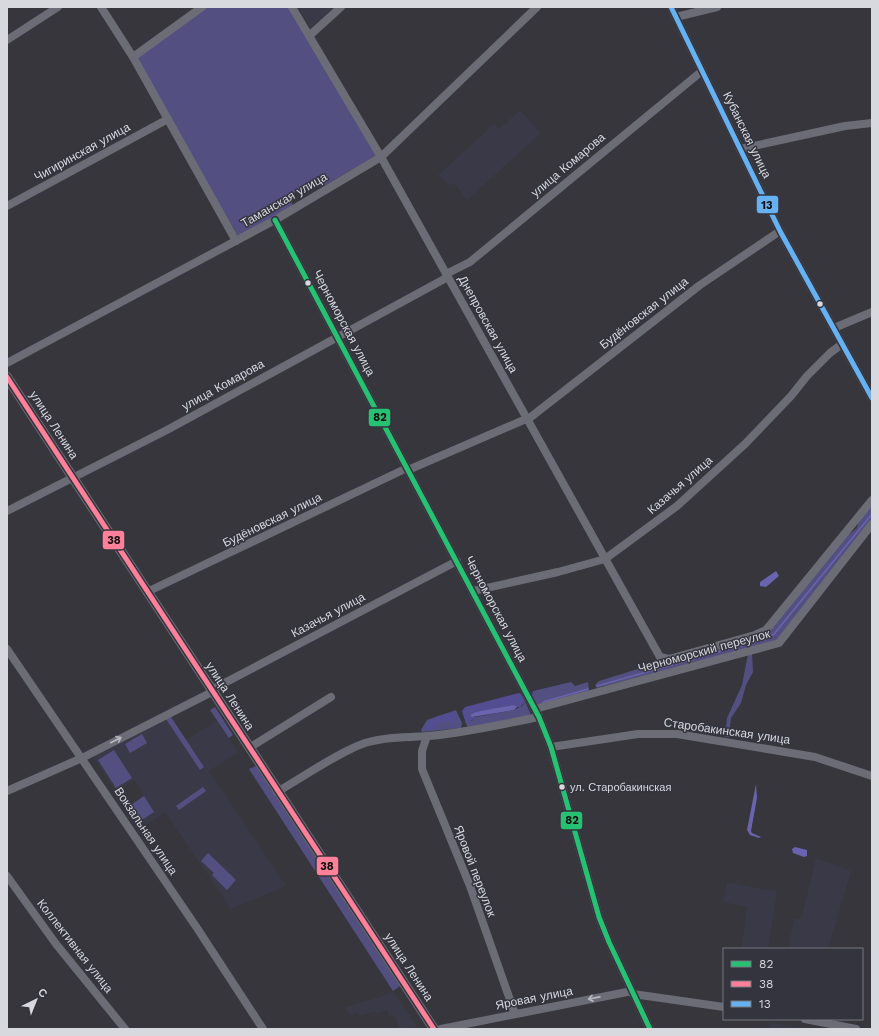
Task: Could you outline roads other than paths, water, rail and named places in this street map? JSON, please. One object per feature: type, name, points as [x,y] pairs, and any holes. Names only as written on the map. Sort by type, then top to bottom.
[{"type":"main road","name":"улица Ленина","points":[[7,377],[277,792],[433,1028]]},
{"type":"street","points":[[7,40],[58,7]]},
{"type":"street","points":[[101,7],[133,57],[236,241]]},
{"type":"street","points":[[133,57],[202,7]]},
{"type":"street","name":"Днепровская улица","points":[[292,7],[381,157],[658,655],[669,659],[755,635],[766,630],[872,500]]},
{"type":"street","points":[[309,36],[341,7]]},
{"type":"street","name":"Таманская улица","points":[[7,363],[276,220],[381,157],[536,7]]},
{"type":"street","name":"Кубанская улица","points":[[671,7],[780,231],[872,398]]},
{"type":"street","points":[[676,17],[717,7]]},
{"type":"street","name":"улица Комарова","points":[[7,511],[167,430],[272,372],[339,338],[470,262],[702,71]]},
{"type":"street","name":"Чигиринская улица","points":[[7,206],[168,118]]},
{"type":"street","points":[[740,148],[845,126],[872,123]]},
{"type":"street","name":"Черноморская улица","points":[[276,220],[537,713],[551,747],[597,910],[609,942],[650,1029]]},
{"type":"street","name":"Будёновская улица","points":[[147,592],[408,469],[526,419],[695,288],[780,231]]},
{"type":"street","points":[[834,328],[872,312]]},
{"type":"street","name":"Казачья улица","points":[[473,591],[558,572],[605,559],[677,506],[745,444],[791,396],[807,376],[830,353],[842,344]]},
{"type":"street","name":"Черноморский переулок","points":[[537,713],[779,643],[872,524]]},
{"type":"street","name":"Казачья улица","points":[[7,791],[82,758],[457,561]]},
{"type":"street","name":"Вокзальная улица","points":[[7,649],[197,928],[263,1029]]},
{"type":"street","points":[[249,748],[331,697]]},
{"type":"street","points":[[277,792],[365,743],[396,737],[427,736],[465,731],[537,713]]},
{"type":"street","name":"Старобакинская улица","points":[[551,747],[638,734],[677,734],[815,757],[872,776]]},
{"type":"street","name":"Яровой переулок","points":[[427,736],[422,751],[422,769],[470,886],[515,1014]]},
{"type":"street","name":"Коллективная улица","points":[[7,876],[56,944],[125,1029]]},
{"type":"street","name":"Яровая улица","points":[[433,1028],[633,992],[723,1007]]},
{"type":"street","points":[[810,1020],[856,1029]]},
{"type":"waterway","points":[[597,686],[764,639],[774,634],[872,514]]},
{"type":"waterway","points":[[543,702],[588,689]]},
{"type":"place","name":"ул. Старобакинская","points":[[562,787]]}]
